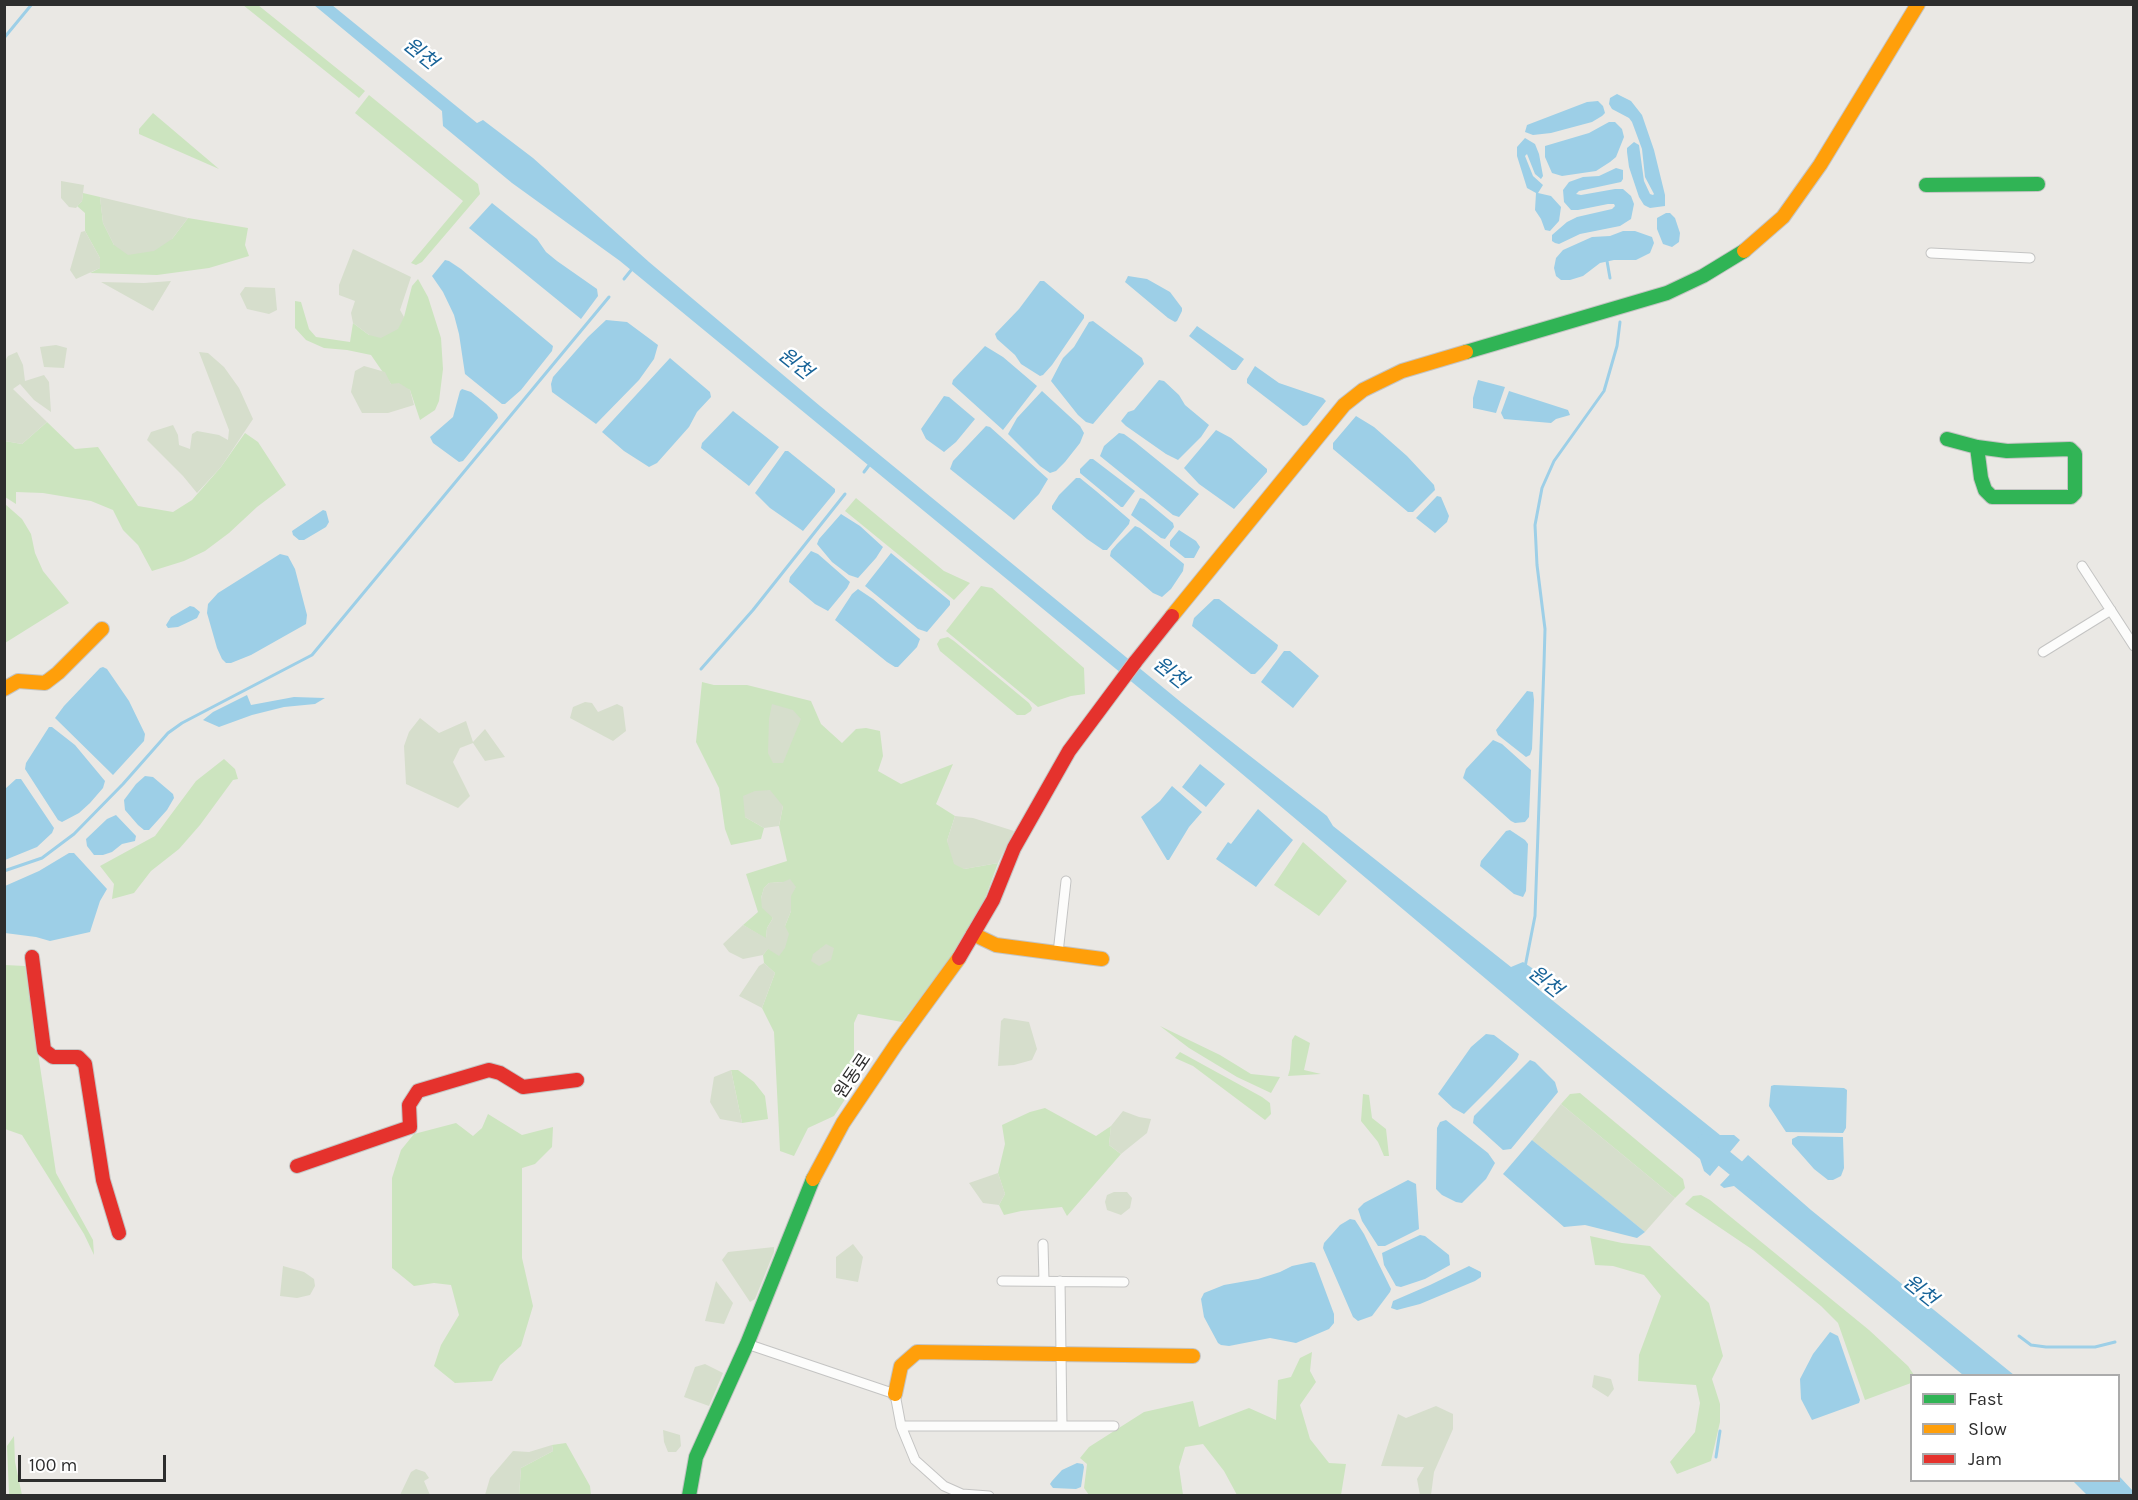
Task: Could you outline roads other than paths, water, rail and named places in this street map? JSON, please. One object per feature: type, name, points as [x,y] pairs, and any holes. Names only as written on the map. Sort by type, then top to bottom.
[{"type":"street","name":"원동로","points":[[689,1496],[696,1457],[747,1344],[818,1168],[843,1123],[897,1043],[955,965],[993,900],[1014,848],[1069,751],[1115,687],[1344,405],[1363,390],[1402,370],[1667,293],[1742,253],[1783,217],[1820,165],[1918,4]]},
{"type":"street","points":[[1926,185],[2038,184]]},
{"type":"street","points":[[1931,253],[2030,258]]},
{"type":"street","points":[[1947,439],[1977,447],[2007,451],[2070,449],[2075,454],[2075,493],[2071,497],[1992,497],[1985,490],[1981,478],[1977,447]]},
{"type":"street","points":[[2082,566],[2133,646]]},
{"type":"street","points":[[2043,652],[2111,610]]},
{"type":"street","points":[[4,688],[18,681],[45,683],[102,629]]},
{"type":"street","points":[[1058,953],[1066,881]]},
{"type":"street","points":[[973,934],[996,945],[1102,960]]},
{"type":"street","points":[[32,957],[44,1050],[53,1057],[78,1057],[85,1064],[103,1180],[119,1233]]},
{"type":"street","points":[[297,1166],[410,1127],[409,1105],[418,1091],[489,1070],[500,1073],[523,1087],[578,1080]]},
{"type":"street","points":[[1043,1244],[1044,1281]]},
{"type":"street","points":[[1002,1281],[1124,1282]]},
{"type":"street","points":[[1060,1281],[1062,1426]]},
{"type":"street","points":[[747,1344],[895,1394]]},
{"type":"street","points":[[989,1496],[962,1494],[944,1486],[915,1460],[901,1426],[895,1394],[902,1366],[917,1352],[1193,1356]]},
{"type":"street","points":[[901,1426],[1114,1426]]},
{"type":"water","points":[[314,5],[332,5],[477,123],[483,120],[533,158],[649,262],[820,406],[1182,703],[1327,816],[1333,826],[1511,967],[1523,962],[1535,970],[1537,988],[1720,1135],[1734,1135],[1740,1140],[1710,1176],[1704,1171],[1700,1159],[1172,715],[620,261],[512,183],[443,126],[442,111]]},
{"type":"water","points":[[1617,94],[1631,101],[1642,115],[1654,150],[1665,195],[1665,206],[1650,208],[1644,205],[1639,197],[1629,167],[1627,152],[1627,148],[1634,142],[1639,145],[1644,181],[1650,194],[1654,194],[1645,177],[1642,149],[1632,122],[1612,109],[1609,104],[1610,98]]},
{"type":"water","points":[[1598,101],[1605,113],[1592,122],[1551,133],[1533,135],[1525,132],[1527,125],[1587,102]]},
{"type":"water","points":[[1609,122],[1615,122],[1622,129],[1624,137],[1616,157],[1596,171],[1562,176],[1552,173],[1545,157],[1545,146],[1589,133]]},
{"type":"water","points":[[1525,138],[1535,144],[1539,154],[1543,176],[1541,179],[1535,174],[1527,154],[1525,156],[1533,176],[1543,185],[1538,193],[1551,196],[1561,207],[1559,221],[1550,231],[1545,230],[1535,210],[1536,193],[1527,188],[1517,156],[1517,147]]},
{"type":"water","points":[[1616,168],[1623,170],[1621,182],[1579,191],[1576,194],[1623,189],[1631,196],[1634,204],[1631,219],[1620,226],[1580,234],[1559,244],[1552,241],[1552,235],[1567,222],[1577,217],[1612,209],[1615,206],[1608,204],[1571,210],[1564,202],[1563,190],[1569,182],[1583,177],[1599,176]]},
{"type":"water","points":[[492,203],[537,239],[546,252],[597,289],[598,296],[581,319],[469,228]]},
{"type":"water","points":[[1670,213],[1675,218],[1680,233],[1679,242],[1672,247],[1663,244],[1657,229],[1657,218]]},
{"type":"water","points":[[1623,231],[1635,231],[1652,237],[1654,243],[1650,253],[1636,260],[1614,260],[1600,263],[1583,276],[1570,280],[1561,280],[1556,276],[1554,268],[1556,258],[1563,250],[1592,237],[1610,236]]},
{"type":"water","points":[[445,260],[461,269],[553,346],[552,351],[521,390],[505,404],[465,374],[454,315],[432,276]]},
{"type":"water","points":[[1128,276],[1147,279],[1170,292],[1182,308],[1177,321],[1168,318],[1125,282]]},
{"type":"water","points":[[1040,281],[1044,281],[1084,315],[1084,318],[1052,365],[1040,376],[1021,364],[995,334],[1019,309]]},
{"type":"water","points":[[606,320],[627,322],[658,345],[654,359],[639,380],[596,424],[552,392],[551,384],[553,377]]},
{"type":"water","points":[[1093,321],[1142,358],[1144,364],[1093,424],[1086,422],[1078,415],[1051,381],[1063,358],[1074,347],[1089,322]]},
{"type":"water","points":[[1197,326],[1244,359],[1236,370],[1232,370],[1189,336]]},
{"type":"water","points":[[985,346],[1003,357],[1037,386],[1003,430],[952,384],[953,380]]},
{"type":"water","points":[[670,358],[710,392],[711,397],[697,412],[689,427],[657,463],[649,467],[624,451],[602,432]]},
{"type":"water","points":[[1255,366],[1279,383],[1326,401],[1307,425],[1303,426],[1247,383]]},
{"type":"water","points":[[1159,380],[1164,381],[1179,395],[1185,405],[1209,425],[1201,437],[1178,460],[1166,454],[1121,421],[1128,412],[1134,410]]},
{"type":"water","points":[[1478,380],[1505,387],[1496,413],[1473,408]]},
{"type":"water","points":[[462,389],[471,392],[486,404],[497,414],[498,418],[463,461],[459,462],[433,443],[430,437],[453,417]]},
{"type":"water","points":[[1042,391],[1080,426],[1084,433],[1080,443],[1065,462],[1056,471],[1050,473],[1008,434],[1017,418]]},
{"type":"water","points":[[1509,391],[1568,410],[1570,415],[1551,423],[1504,419],[1501,413]]},
{"type":"water","points":[[944,396],[949,397],[975,419],[956,442],[944,452],[926,439],[921,429]]},
{"type":"water","points":[[733,411],[779,447],[749,486],[701,448],[702,443]]},
{"type":"water","points":[[1356,416],[1374,427],[1407,456],[1434,485],[1435,490],[1413,512],[1408,512],[1333,449],[1333,443]]},
{"type":"water","points":[[986,426],[990,427],[1048,479],[1039,494],[1014,520],[950,469],[953,461]]},
{"type":"water","points":[[1216,430],[1231,438],[1267,469],[1267,472],[1234,509],[1199,484],[1184,468]]},
{"type":"water","points":[[1119,433],[1135,442],[1199,494],[1179,517],[1173,515],[1100,456],[1104,446]]},
{"type":"water","points":[[785,451],[788,451],[835,489],[835,492],[803,531],[770,508],[755,493]]},
{"type":"water","points":[[1090,459],[1135,491],[1123,507],[1080,473],[1080,469]]},
{"type":"water","points":[[1076,478],[1080,478],[1130,520],[1107,550],[1103,550],[1087,539],[1052,509],[1059,495]]},
{"type":"water","points":[[1437,496],[1441,497],[1449,516],[1447,522],[1435,533],[1416,518]]},
{"type":"water","points":[[1140,498],[1173,523],[1174,527],[1165,539],[1131,515]]},
{"type":"water","points":[[323,510],[326,511],[329,522],[326,527],[304,540],[299,540],[293,535],[292,531]]},
{"type":"water","points":[[841,514],[860,526],[883,547],[858,578],[849,575],[832,562],[817,544]]},
{"type":"water","points":[[1135,526],[1184,564],[1183,571],[1171,589],[1162,597],[1153,593],[1110,556],[1111,551]]},
{"type":"water","points":[[1179,530],[1196,541],[1200,547],[1194,558],[1185,558],[1170,546],[1170,541]]},
{"type":"water","points":[[811,551],[818,554],[850,582],[828,611],[815,604],[789,582],[790,577]]},
{"type":"water","points":[[891,553],[950,601],[950,605],[927,632],[918,629],[865,586]]},
{"type":"water","points":[[280,554],[288,556],[295,569],[307,615],[306,624],[251,655],[226,663],[217,648],[207,613],[208,604],[218,593]]},
{"type":"water","points":[[858,589],[920,639],[917,647],[898,667],[887,662],[835,620],[852,594]]},
{"type":"water","points":[[1214,599],[1219,599],[1278,645],[1255,674],[1251,674],[1192,626],[1194,618]]},
{"type":"water","points":[[190,606],[200,612],[197,618],[178,627],[168,628],[166,625],[171,617]]},
{"type":"water","points":[[1284,651],[1290,651],[1319,676],[1293,708],[1261,682]]},
{"type":"water","points":[[103,667],[107,669],[129,701],[145,734],[144,741],[113,775],[55,718]]},
{"type":"water","points":[[1527,691],[1533,692],[1534,700],[1532,749],[1530,755],[1526,757],[1498,735],[1496,730]]},
{"type":"water","points":[[247,695],[251,705],[294,697],[325,698],[315,704],[284,707],[219,727],[203,720],[213,712]]},
{"type":"water","points":[[49,727],[75,745],[105,781],[103,788],[90,803],[79,813],[62,822],[58,820],[25,769],[26,763]]},
{"type":"water","points":[[1493,740],[1502,744],[1531,770],[1529,817],[1525,822],[1511,821],[1463,778],[1466,769]]},
{"type":"water","points":[[1200,764],[1225,784],[1206,807],[1182,787]]},
{"type":"water","points":[[145,776],[153,777],[173,794],[174,798],[167,810],[149,830],[144,830],[138,825],[125,810],[124,800]]},
{"type":"water","points":[[16,779],[21,779],[54,828],[52,833],[37,847],[5,860],[5,789]]},
{"type":"water","points":[[1172,786],[1202,812],[1167,860],[1141,817],[1160,801]]},
{"type":"water","points":[[1258,809],[1293,840],[1256,887],[1216,859],[1228,842],[1231,844]]},
{"type":"water","points":[[116,815],[136,836],[135,841],[122,844],[112,852],[94,855],[87,846],[86,839],[107,819]]},
{"type":"water","points":[[1510,830],[1528,844],[1526,891],[1523,897],[1514,894],[1480,866],[1481,861],[1506,831]]},
{"type":"water","points":[[69,853],[74,853],[107,889],[100,901],[90,932],[50,941],[5,933],[5,886],[39,871]]},
{"type":"water","points":[[1486,1034],[1494,1035],[1519,1054],[1517,1059],[1464,1114],[1453,1108],[1438,1094],[1471,1047]]},
{"type":"water","points":[[1530,1060],[1535,1062],[1555,1082],[1558,1092],[1511,1149],[1503,1150],[1473,1123],[1474,1116]]},
{"type":"water","points":[[1771,1086],[1847,1090],[1846,1128],[1843,1133],[1786,1132],[1769,1106]]},
{"type":"water","points":[[1446,1120],[1488,1153],[1495,1163],[1486,1179],[1462,1203],[1442,1195],[1436,1189],[1437,1128],[1440,1122]]},
{"type":"water","points":[[1798,1136],[1843,1137],[1844,1168],[1841,1176],[1828,1180],[1814,1169],[1792,1144],[1792,1139]]},
{"type":"water","points":[[1532,1140],[1645,1232],[1637,1238],[1585,1225],[1564,1227],[1503,1174]]},
{"type":"water","points":[[1748,1155],[1811,1210],[2013,1374],[1962,1374],[1734,1186],[1724,1188],[1720,1185]]},
{"type":"water","points":[[1408,1180],[1416,1184],[1419,1229],[1385,1246],[1378,1246],[1362,1221],[1358,1209],[1364,1203]]},
{"type":"water","points":[[1350,1219],[1355,1220],[1364,1234],[1391,1289],[1372,1316],[1358,1321],[1353,1317],[1323,1248],[1324,1243],[1340,1225]]},
{"type":"water","points":[[1420,1235],[1425,1236],[1449,1255],[1450,1265],[1425,1279],[1401,1287],[1396,1286],[1384,1265],[1382,1253]]},
{"type":"water","points":[[1315,1263],[1334,1314],[1334,1323],[1329,1329],[1296,1343],[1270,1338],[1229,1346],[1218,1343],[1204,1317],[1201,1299],[1204,1293],[1224,1285],[1258,1279],[1292,1266]]},
{"type":"water","points":[[1469,1266],[1481,1272],[1481,1277],[1420,1304],[1397,1310],[1391,1308],[1393,1301]]},
{"type":"water","points":[[1830,1332],[1838,1336],[1860,1400],[1859,1403],[1812,1420],[1801,1399],[1800,1379],[1813,1354]]},
{"type":"water","points":[[1077,1463],[1083,1464],[1084,1467],[1081,1487],[1076,1489],[1053,1488],[1050,1484],[1062,1470]]},
{"type":"water","points":[[2120,1477],[2133,1491],[2133,1495],[2087,1495],[2074,1482],[2120,1482]]},
{"type":"waterway","points":[[4,38],[32,4]]},
{"type":"waterway","points":[[1607,261],[1610,278]]},
{"type":"waterway","points":[[624,279],[632,269]]},
{"type":"waterway","points":[[4,871],[42,858],[74,834],[123,784],[168,733],[182,723],[312,655],[609,297]]},
{"type":"waterway","points":[[1525,967],[1535,916],[1545,629],[1537,565],[1535,525],[1542,488],[1554,461],[1604,391],[1617,346],[1620,322]]},
{"type":"waterway","points":[[864,472],[870,464]]},
{"type":"waterway","points":[[701,669],[753,610],[845,494]]},
{"type":"waterway","name":"원천","points":[[1705,1143],[1753,1182]]},
{"type":"waterway","points":[[2019,1336],[2031,1345],[2046,1347],[2095,1347],[2115,1342]]},
{"type":"waterway","points":[[1716,1457],[1720,1431]]}]
